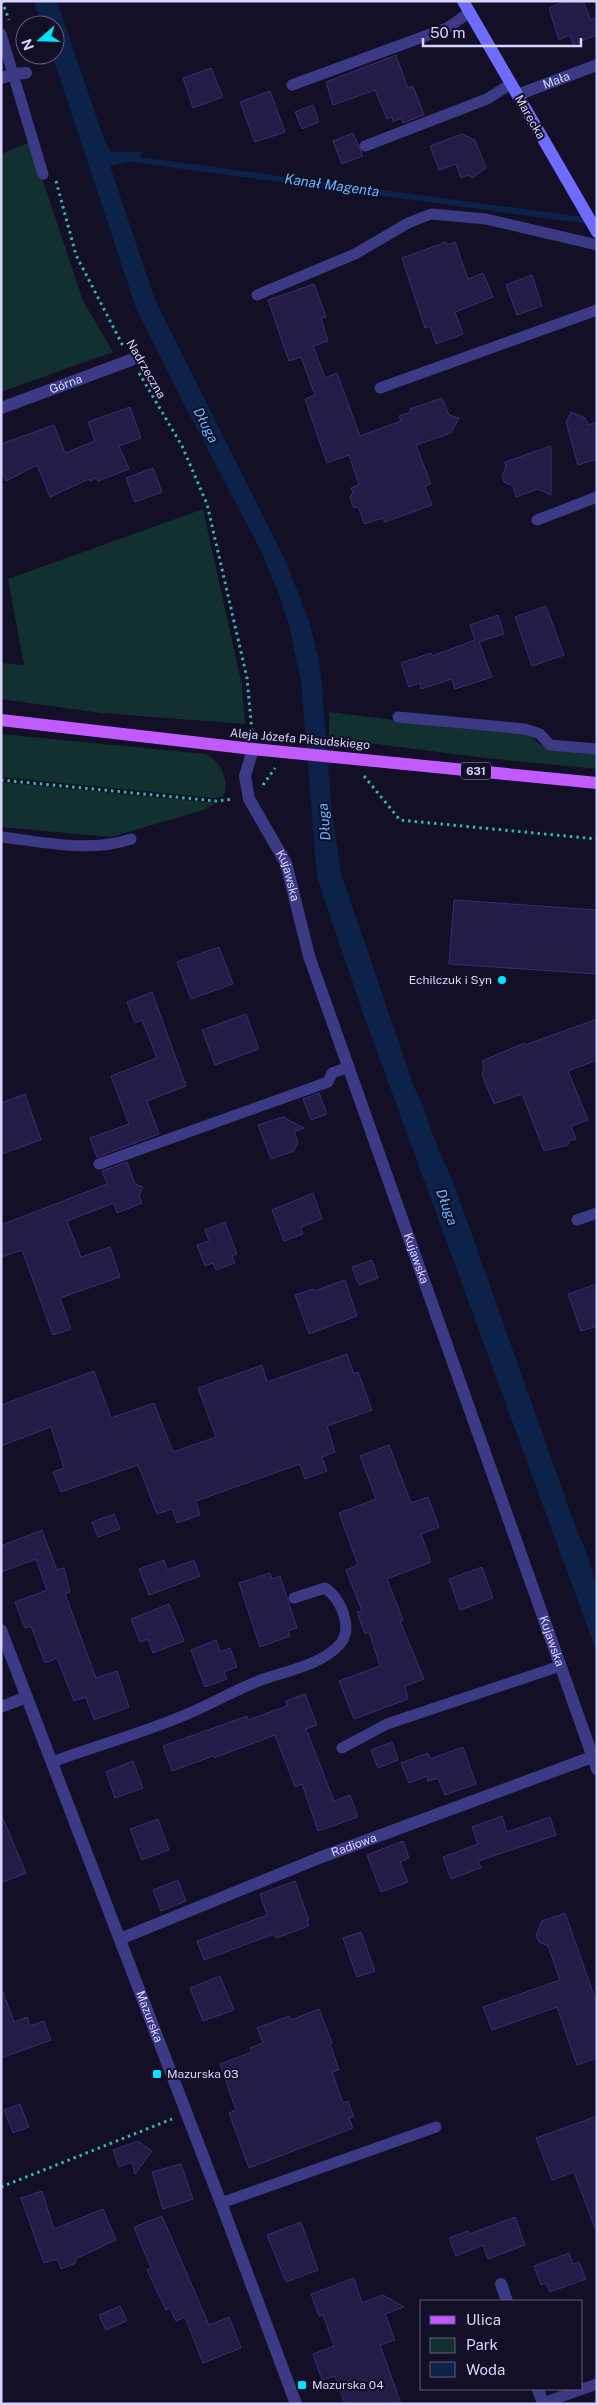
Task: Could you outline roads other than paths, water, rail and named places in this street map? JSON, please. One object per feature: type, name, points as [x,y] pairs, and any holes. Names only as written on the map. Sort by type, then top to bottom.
[{"type":"main road","name":"Aleja Józefa Piłsudskiego","points":[[1,720],[253,749],[597,783]]},
{"type":"street","name":"Marecka","points":[[466,7],[597,232]]},
{"type":"street","name":"Mała","points":[[514,90],[597,65]]},
{"type":"street","points":[[1,78],[21,74]]},
{"type":"street","name":"Górna","points":[[1,408],[131,360]]},
{"type":"street","name":"Kujawska","points":[[253,749],[245,776],[249,799],[286,863],[309,956],[595,1763]]},
{"type":"street","name":"Mazurska","points":[[1,1630],[221,2203],[296,2404]]},
{"type":"street","points":[[1,1706],[27,1697]]},
{"type":"street","name":"Radiowa","points":[[120,1939],[319,1858],[595,1763]]},
{"type":"street","points":[[501,2284],[507,2300]]},
{"type":"street","points":[[538,2390],[543,2404]]},
{"type":"lane","points":[[292,85],[447,28],[466,7]]},
{"type":"lane","points":[[6,31],[21,74],[48,173]]},
{"type":"lane","points":[[365,146],[514,90]]},
{"type":"lane","points":[[257,294],[355,254],[408,223],[431,214],[486,219],[597,246]]},
{"type":"lane","points":[[380,388],[597,310]]},
{"type":"lane","points":[[537,520],[597,497]]},
{"type":"lane","points":[[398,718],[525,729],[540,734],[550,745],[597,749]]},
{"type":"lane","points":[[1,837],[89,848],[113,845],[131,839]]},
{"type":"lane","points":[[99,1164],[328,1082],[332,1074],[349,1067]]},
{"type":"lane","points":[[577,1220],[597,1213]]},
{"type":"lane","points":[[52,1762],[191,1713],[259,1681],[310,1663],[341,1643],[346,1626],[333,1593],[325,1588],[294,1598]]},
{"type":"lane","points":[[342,1748],[387,1724],[560,1666]]},
{"type":"lane","points":[[221,2203],[436,2126]]},
{"type":"lane","points":[[583,2389],[597,2384]]},
{"type":"lane","points":[[543,2404],[581,2390]]},
{"type":"water","points":[[34,1],[57,1],[62,15],[39,15]]},
{"type":"water","name":"Długa","points":[[65,24],[104,139],[111,152],[141,152],[140,159],[110,166],[155,300],[286,562],[309,621],[318,656],[322,686],[331,804],[341,873],[414,1087],[423,1105],[432,1133],[456,1190],[576,1528],[587,1554],[597,1588],[597,1653],[364,1016],[317,877],[301,682],[289,625],[280,597],[261,551],[136,308],[55,65],[65,65]]},
{"type":"waterway","name":"Kanał Magenta","points":[[132,159],[590,221]]},
{"type":"place","name":"Echilczuk i Syn","points":[[502,980]]},
{"type":"place","name":"Mazurska 03","points":[[157,2074]]},
{"type":"place","name":"Mazurska 04","points":[[302,2385]]}]
